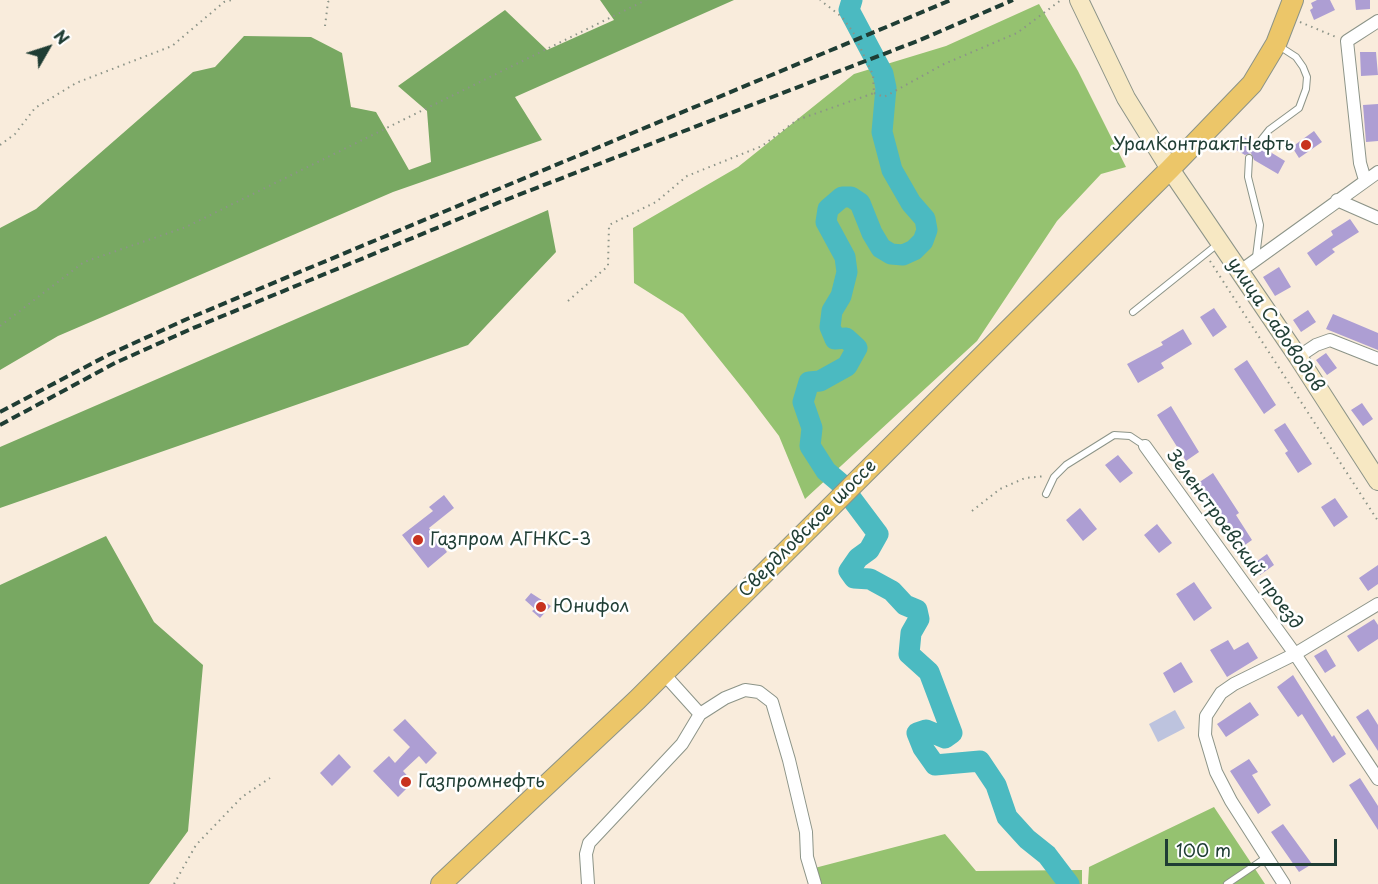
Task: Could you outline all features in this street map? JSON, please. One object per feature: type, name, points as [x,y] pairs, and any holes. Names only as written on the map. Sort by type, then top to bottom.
[{"type":"main road","name":"улица Садоводов","points":[[1079,0],[1126,98],[1170,169],[1212,248],[1239,272],[1298,357],[1378,481]]},
{"type":"main road","name":"Свердловское шоссе","points":[[441,884],[663,673],[1170,169],[1252,84],[1276,44],[1291,9]]},
{"type":"street","points":[[1365,180],[1360,163],[1347,41],[1378,21]]},
{"type":"street","points":[[1239,272],[1378,172]]},
{"type":"street","points":[[1337,200],[1378,218]]},
{"type":"street","points":[[1298,357],[1316,345],[1330,340],[1378,359]]},
{"type":"street","name":"Зеленстроевский проезд","points":[[1145,446],[1295,654],[1378,779]]},
{"type":"street","points":[[1284,884],[1231,801],[1208,752],[1205,735],[1206,716],[1221,693],[1295,654],[1378,604]]},
{"type":"street","points":[[663,673],[700,714]]},
{"type":"street","points":[[588,884],[586,854],[590,843],[682,744],[700,714],[745,690],[759,692],[772,702],[789,760],[806,832],[807,856],[815,884]]},
{"type":"lane","points":[[1257,144],[1269,130],[1299,108],[1306,89],[1307,77],[1303,67],[1296,57],[1276,44]]},
{"type":"lane","points":[[1249,158],[1248,177],[1260,225],[1256,260]]},
{"type":"lane","points":[[1133,312],[1212,248]]},
{"type":"lane","points":[[1046,494],[1054,477],[1066,465],[1114,435],[1130,436],[1145,446]]},
{"type":"lane","points":[[1227,884],[1267,857]]},
{"type":"path","points":[[0,145],[15,134],[35,108],[55,95],[76,83],[172,46],[224,2],[232,0]]},
{"type":"path","points":[[325,26],[328,2],[331,0]]},
{"type":"path","points":[[0,326],[84,262],[186,226],[646,0]]},
{"type":"path","points":[[820,0],[842,17],[853,32],[873,75],[874,93]]},
{"type":"path","points":[[568,301],[608,266],[609,225],[656,202],[687,176],[762,146],[797,120],[874,93],[884,97],[944,64],[1017,33],[1061,0]]},
{"type":"path","points":[[1291,9],[1347,41]]},
{"type":"path","points":[[1212,248],[1378,521]]},
{"type":"path","points":[[972,511],[1000,489],[1025,478],[1054,477]]},
{"type":"path","points":[[174,884],[196,845],[242,797],[270,778]]},
{"type":"shaded area","points":[[1175,710],[1185,728],[1158,742],[1149,724]]},
{"type":"green space","points":[[600,0],[734,0],[515,97],[542,140],[393,192],[58,336],[0,370],[0,228],[36,209],[193,72],[215,67],[244,36],[311,37],[342,53],[351,107],[376,112],[409,170],[431,162],[427,111],[398,86],[505,10],[547,50],[614,20]]},
{"type":"green space","points":[[1039,4],[1078,71],[1126,167],[1101,174],[1057,221],[977,341],[805,499],[779,436],[748,395],[683,314],[634,283],[633,228],[738,167],[854,74],[946,46]]},
{"type":"green space","points":[[548,210],[556,252],[468,345],[0,508],[0,447]]},
{"type":"green space","points":[[106,536],[154,622],[203,665],[188,831],[149,884],[0,884],[0,585]]},
{"type":"green space","points":[[1214,807],[1265,884],[1088,884],[1089,867]]},
{"type":"green space","points":[[945,834],[976,871],[1082,870],[1082,884],[811,884],[807,870]]},
{"type":"building","points":[[1317,0],[1330,0],[1335,10],[1314,20],[1310,10],[1313,8],[1311,3]]},
{"type":"building","points":[[1355,0],[1370,0],[1370,9],[1356,10]]},
{"type":"building","points":[[1360,52],[1376,52],[1378,75],[1361,76]]},
{"type":"building","points":[[1378,104],[1378,141],[1366,142],[1363,105]]},
{"type":"building","points":[[1314,131],[1322,142],[1299,158],[1292,147]]},
{"type":"building","points":[[1240,135],[1253,142],[1254,149],[1262,147],[1285,161],[1278,174],[1254,160],[1251,153],[1245,155],[1233,148]]},
{"type":"building","points":[[1350,219],[1359,232],[1332,249],[1335,252],[1316,266],[1307,253],[1333,235],[1331,231]]},
{"type":"building","points":[[1279,267],[1291,287],[1275,296],[1263,277]]},
{"type":"building","points":[[1214,308],[1227,327],[1213,337],[1200,317]]},
{"type":"building","points":[[1308,310],[1316,322],[1301,332],[1293,320]]},
{"type":"building","points":[[1333,314],[1378,333],[1378,350],[1326,329]]},
{"type":"building","points":[[1183,329],[1192,344],[1161,363],[1164,368],[1138,383],[1127,364],[1163,345],[1161,342]]},
{"type":"building","points":[[1326,353],[1337,368],[1327,375],[1316,360]]},
{"type":"building","points":[[1247,360],[1276,405],[1264,414],[1234,369]]},
{"type":"building","points":[[1362,403],[1373,419],[1363,426],[1351,410]]},
{"type":"building","points":[[1171,406],[1199,452],[1186,461],[1157,415]]},
{"type":"building","points":[[1285,423],[1312,464],[1298,473],[1285,453],[1288,451],[1274,430]]},
{"type":"building","points":[[1118,455],[1133,473],[1120,483],[1105,465]]},
{"type":"building","points":[[1213,473],[1239,513],[1236,515],[1252,540],[1242,547],[1198,483]]},
{"type":"building","points":[[444,495],[454,508],[429,528],[447,552],[428,568],[402,535],[433,511],[429,507]]},
{"type":"building","points":[[1335,498],[1348,517],[1334,527],[1321,507]]},
{"type":"building","points":[[1080,508],[1097,529],[1083,541],[1066,520]]},
{"type":"building","points":[[1157,524],[1172,543],[1159,553],[1144,535]]},
{"type":"building","points":[[1267,554],[1274,565],[1260,575],[1253,564]]},
{"type":"building","points":[[1378,565],[1378,584],[1368,591],[1359,578]]},
{"type":"building","points":[[1194,582],[1212,608],[1194,621],[1176,594]]},
{"type":"building","points":[[531,593],[551,606],[540,618],[532,611],[535,609],[525,600]]},
{"type":"building","points":[[1374,619],[1378,625],[1378,639],[1358,652],[1347,636]]},
{"type":"building","points":[[1228,640],[1234,650],[1248,642],[1258,658],[1227,677],[1210,650]]},
{"type":"building","points":[[1326,649],[1336,666],[1325,673],[1314,656]]},
{"type":"building","points":[[1181,662],[1193,682],[1174,693],[1163,673]]},
{"type":"building","points":[[1293,675],[1332,737],[1334,735],[1346,754],[1333,763],[1302,714],[1298,717],[1277,687]]},
{"type":"building","points":[[1250,702],[1259,715],[1226,737],[1217,724]]},
{"type":"building","points":[[1368,709],[1378,725],[1378,751],[1356,717]]},
{"type":"building","points":[[405,719],[437,753],[426,764],[419,756],[403,771],[413,782],[398,797],[373,771],[389,756],[395,763],[410,747],[393,730]]},
{"type":"building","points":[[339,754],[351,767],[332,786],[320,773]]},
{"type":"building","points":[[1249,759],[1258,772],[1252,775],[1271,805],[1258,814],[1230,771]]},
{"type":"building","points":[[1360,778],[1378,806],[1378,830],[1349,785]]},
{"type":"building","points":[[1283,824],[1312,864],[1299,872],[1271,832]]},
{"type":"waterway","points":[[852,0],[849,10],[883,74],[886,88],[882,132],[892,170],[911,203],[925,219],[927,230],[923,241],[914,250],[903,255],[891,254],[881,248],[872,233],[860,203],[851,197],[842,197],[828,209],[826,222],[845,257],[847,272],[841,296],[832,311],[830,327],[835,339],[846,338],[857,348],[847,366],[820,381],[809,382],[803,402],[812,428],[810,446],[826,471],[839,482],[878,534],[869,550],[858,558],[849,571],[854,578],[870,579],[892,591],[905,605],[917,610],[919,619],[911,633],[909,654],[929,672],[952,733],[945,738],[926,730],[917,733],[923,748],[935,765],[980,761],[996,785],[1007,817],[1027,839],[1047,855],[1069,884]]},
{"type":"railway","points":[[0,412],[110,354],[187,319],[951,0]]},
{"type":"railway","points":[[0,425],[115,363],[191,329],[500,202],[920,40],[1013,0]]},
{"type":"place","name":"УралКонтрактНефть","points":[[1306,145]]},
{"type":"place","name":"Газпром АГНКС-3","points":[[418,540]]},
{"type":"place","name":"Юнифол","points":[[541,607]]},
{"type":"place","name":"Газпромнефть","points":[[406,782]]}]
